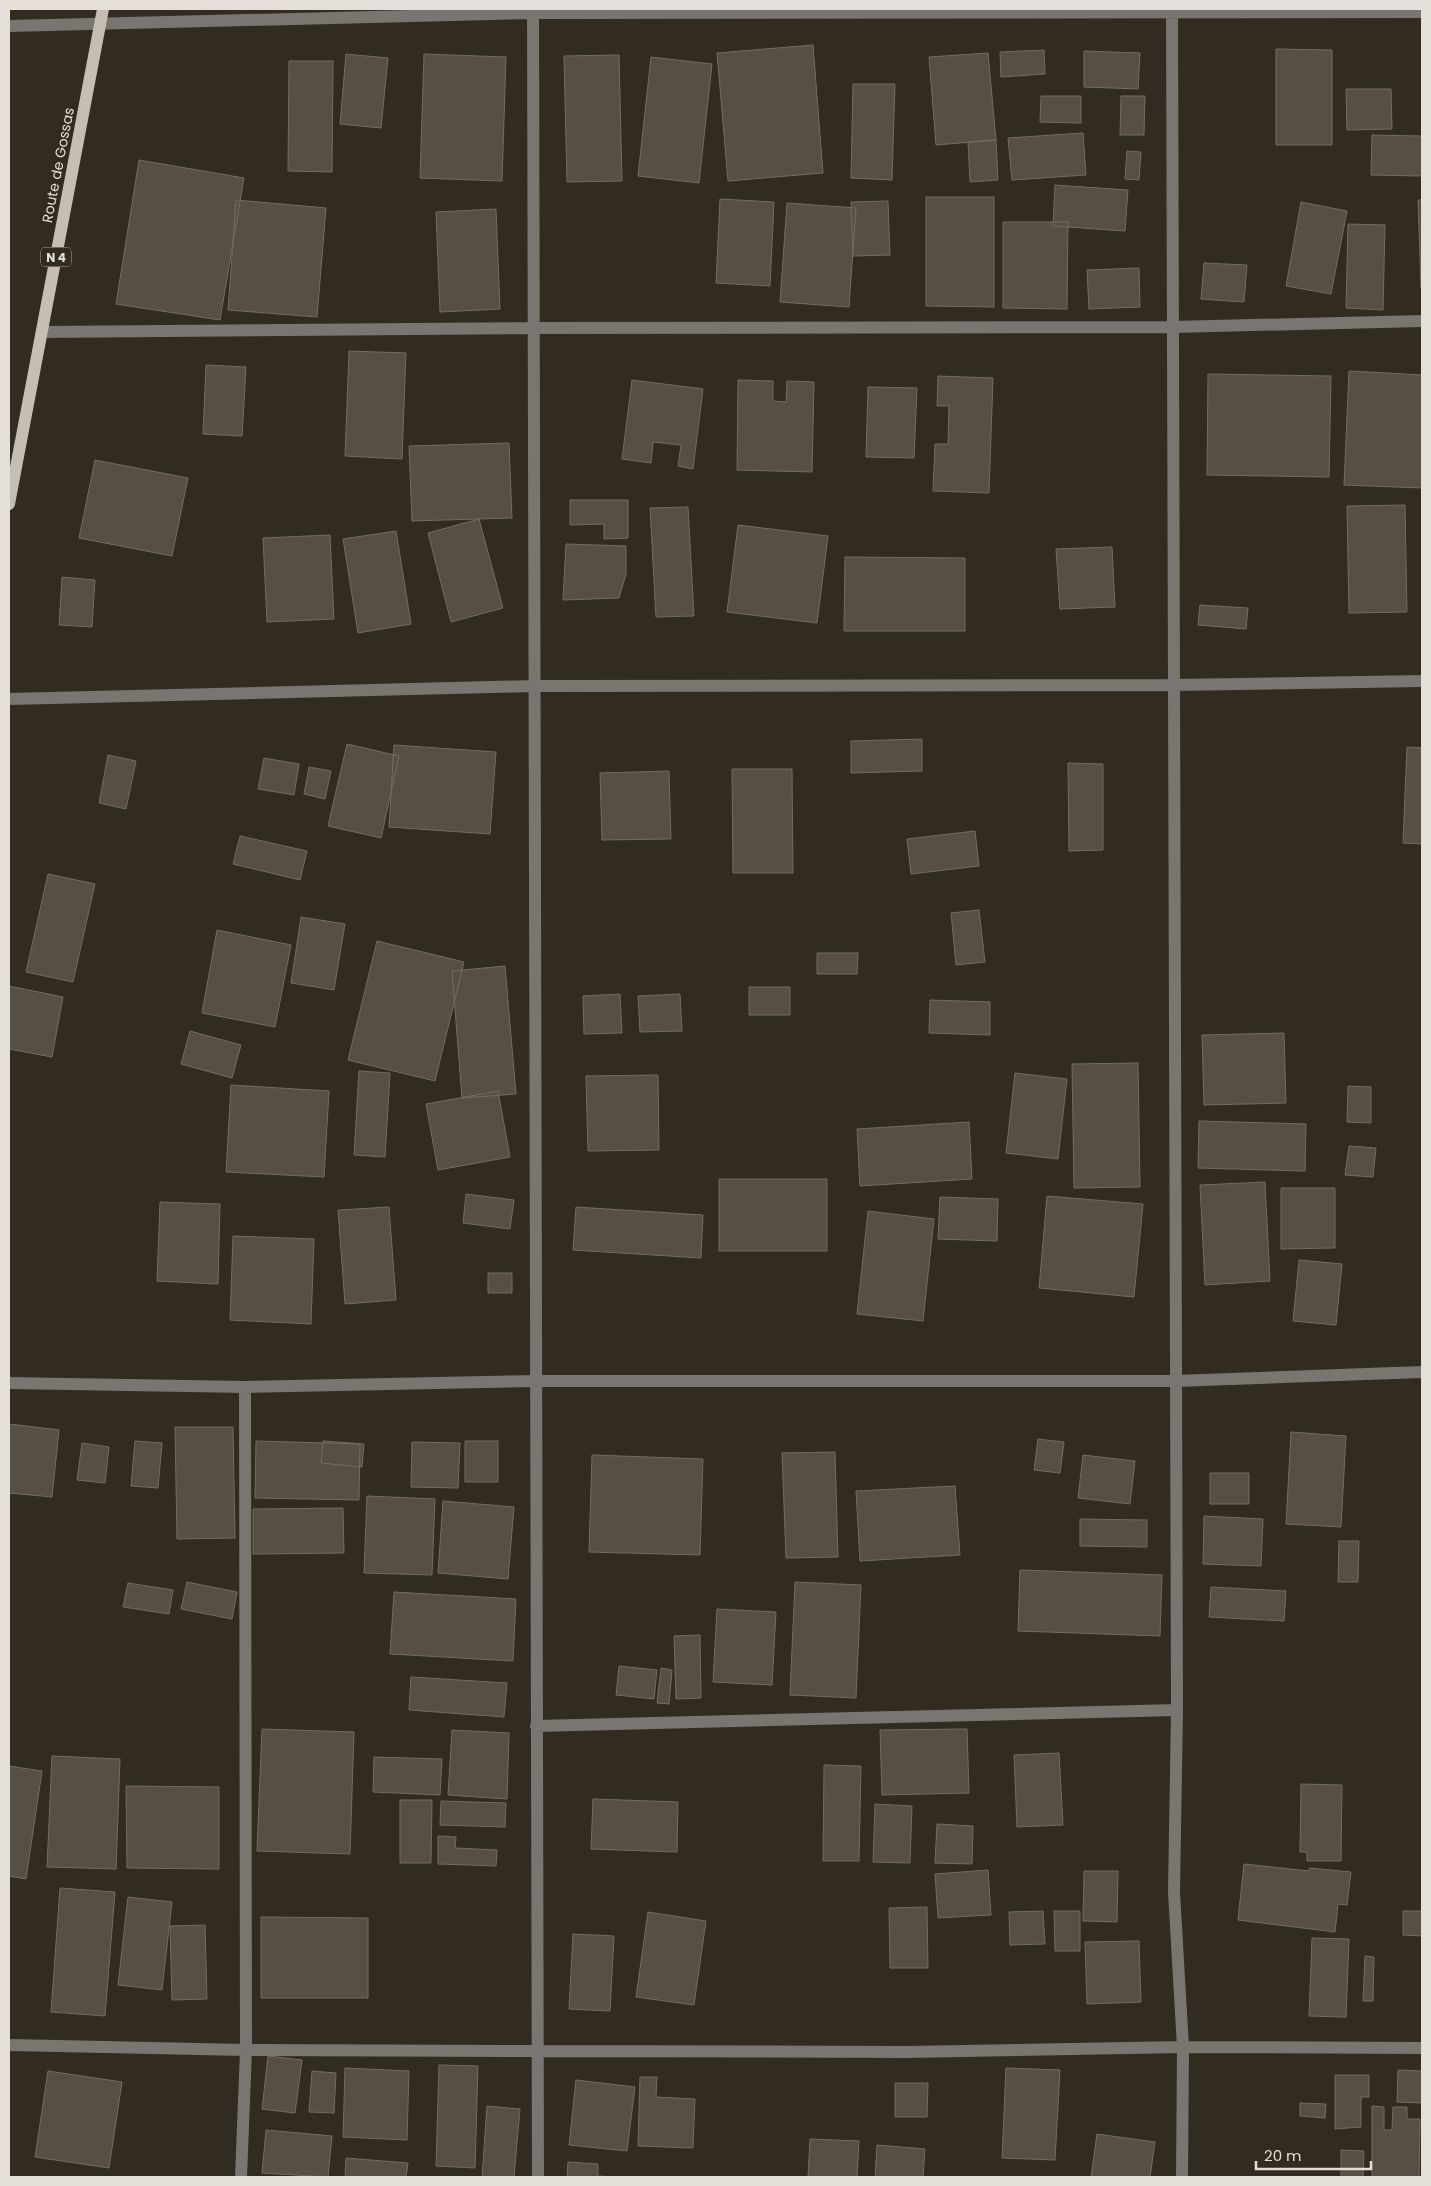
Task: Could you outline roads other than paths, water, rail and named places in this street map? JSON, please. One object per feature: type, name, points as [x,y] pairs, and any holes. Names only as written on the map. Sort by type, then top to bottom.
[{"type":"main road","name":"Route de Gossas","points":[[9,504],[103,9]]},
{"type":"street","points":[[9,26],[533,11],[1172,10],[1422,12]]},
{"type":"street","points":[[1172,10],[1177,1710],[1174,1892],[1183,2047],[1182,2177]]},
{"type":"street","points":[[533,11],[538,2177]]},
{"type":"street","points":[[42,332],[533,328],[1173,327],[1422,322]]},
{"type":"street","points":[[9,699],[534,686],[1174,685],[1422,682]]},
{"type":"street","points":[[9,1383],[245,1387],[536,1381],[1176,1381],[1422,1372]]},
{"type":"street","points":[[241,2177],[246,2050],[245,1387]]},
{"type":"street","points":[[536,1726],[1177,1710]]},
{"type":"street","points":[[9,2045],[246,2050],[908,2052],[1183,2047],[1422,2048]]}]
